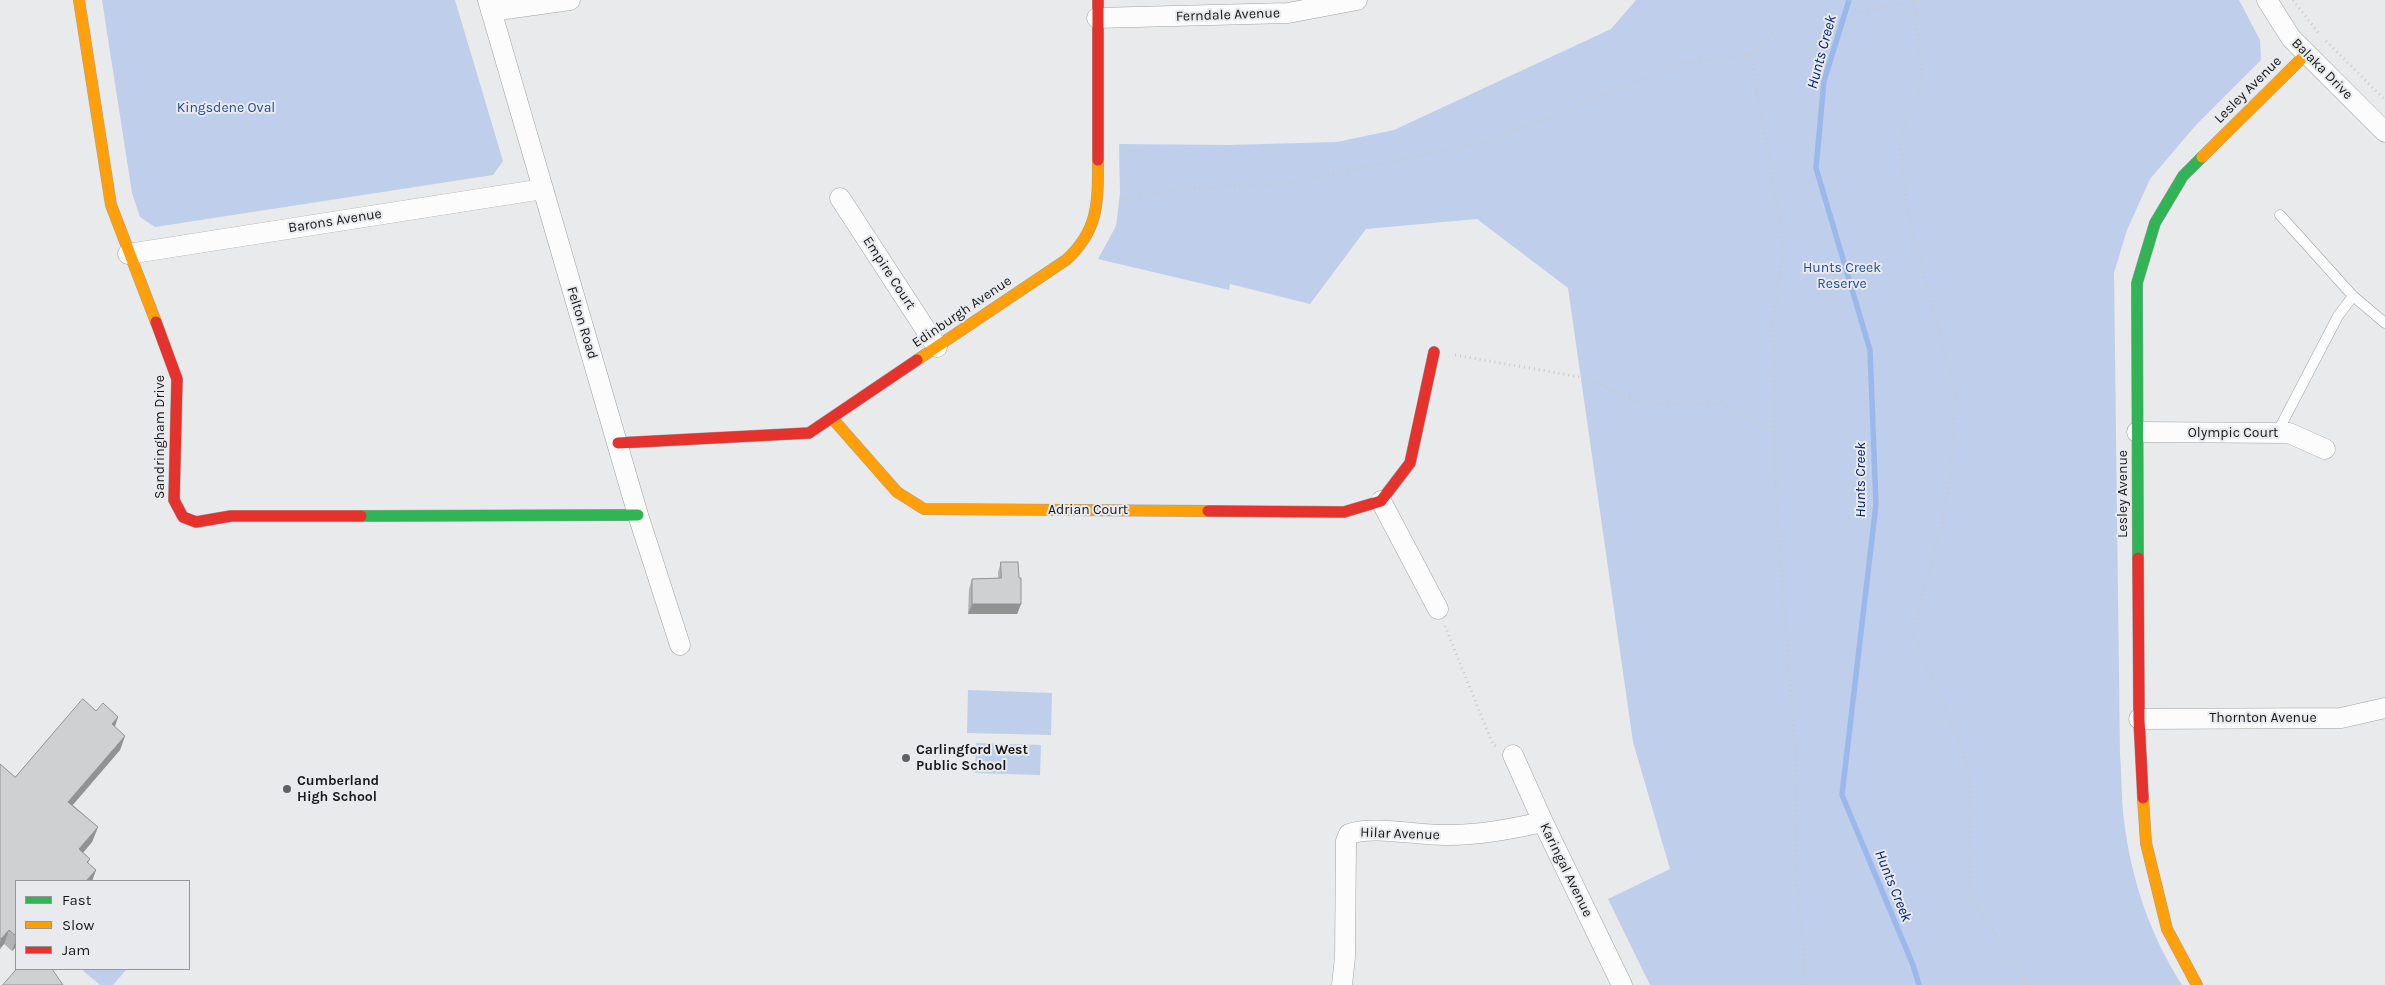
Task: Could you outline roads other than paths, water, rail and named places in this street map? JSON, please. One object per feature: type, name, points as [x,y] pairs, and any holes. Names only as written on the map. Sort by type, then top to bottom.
[{"type":"street","name":"Sandringham Drive","points":[[79,0],[110,198],[128,254],[174,364],[177,380],[174,500],[176,510],[189,521],[197,523],[231,516],[638,515]]},
{"type":"street","points":[[489,6],[570,0]]},
{"type":"street","name":"Ferndale Avenue","points":[[1097,9],[1288,13],[1357,0]]},
{"type":"street","name":"Balaka Drive","points":[[2267,0],[2291,38],[2385,132]]},
{"type":"street","name":"Felton Road","points":[[489,6],[638,515],[680,644]]},
{"type":"street","name":"Edinburgh Avenue","points":[[618,443],[810,433],[1077,251],[1094,222],[1098,201],[1097,9]]},
{"type":"street","name":"Lesley Avenue","points":[[2197,985],[2167,929],[2146,843],[2139,719],[2137,283],[2155,222],[2183,176],[2306,54]]},
{"type":"street","name":"Barons Avenue","points":[[128,254],[542,189]]},
{"type":"street","name":"Empire Court","points":[[840,198],[937,347]]},
{"type":"street","points":[[1434,352],[1410,464],[1381,501],[1438,609]]},
{"type":"street","name":"Adrian Court","points":[[832,418],[897,492],[924,509],[1344,512],[1381,501]]},
{"type":"street","name":"Olympic Court","points":[[2137,432],[2289,433],[2325,449]]},
{"type":"street","name":"Thornton Avenue","points":[[2139,719],[2341,718],[2385,708]]},
{"type":"street","name":"Karingal Avenue","points":[[1513,755],[1543,822],[1622,985]]},
{"type":"street","name":"Hilar Avenue","points":[[1342,985],[1345,957],[1346,841],[1349,834],[1356,831],[1447,835],[1498,832],[1543,822]]},
{"type":"lane","points":[[2280,215],[2353,296],[2385,323]]},
{"type":"lane","points":[[2277,433],[2338,316],[2353,296]]},
{"type":"waterway","name":"Hunts Creek","points":[[1849,0],[1824,81],[1816,168],[1870,350],[1876,504],[1842,795],[1913,965],[1919,985]]},
{"type":"place","name":"Carlingford West Public School","points":[[906,758]]},
{"type":"place","name":"Cumberland High School","points":[[287,789]]},
{"type":"park label","name":"Kingsdene Oval","points":[[226,108]]},
{"type":"park label","name":"Hunts Creek Reserve","points":[[1842,276]]}]
